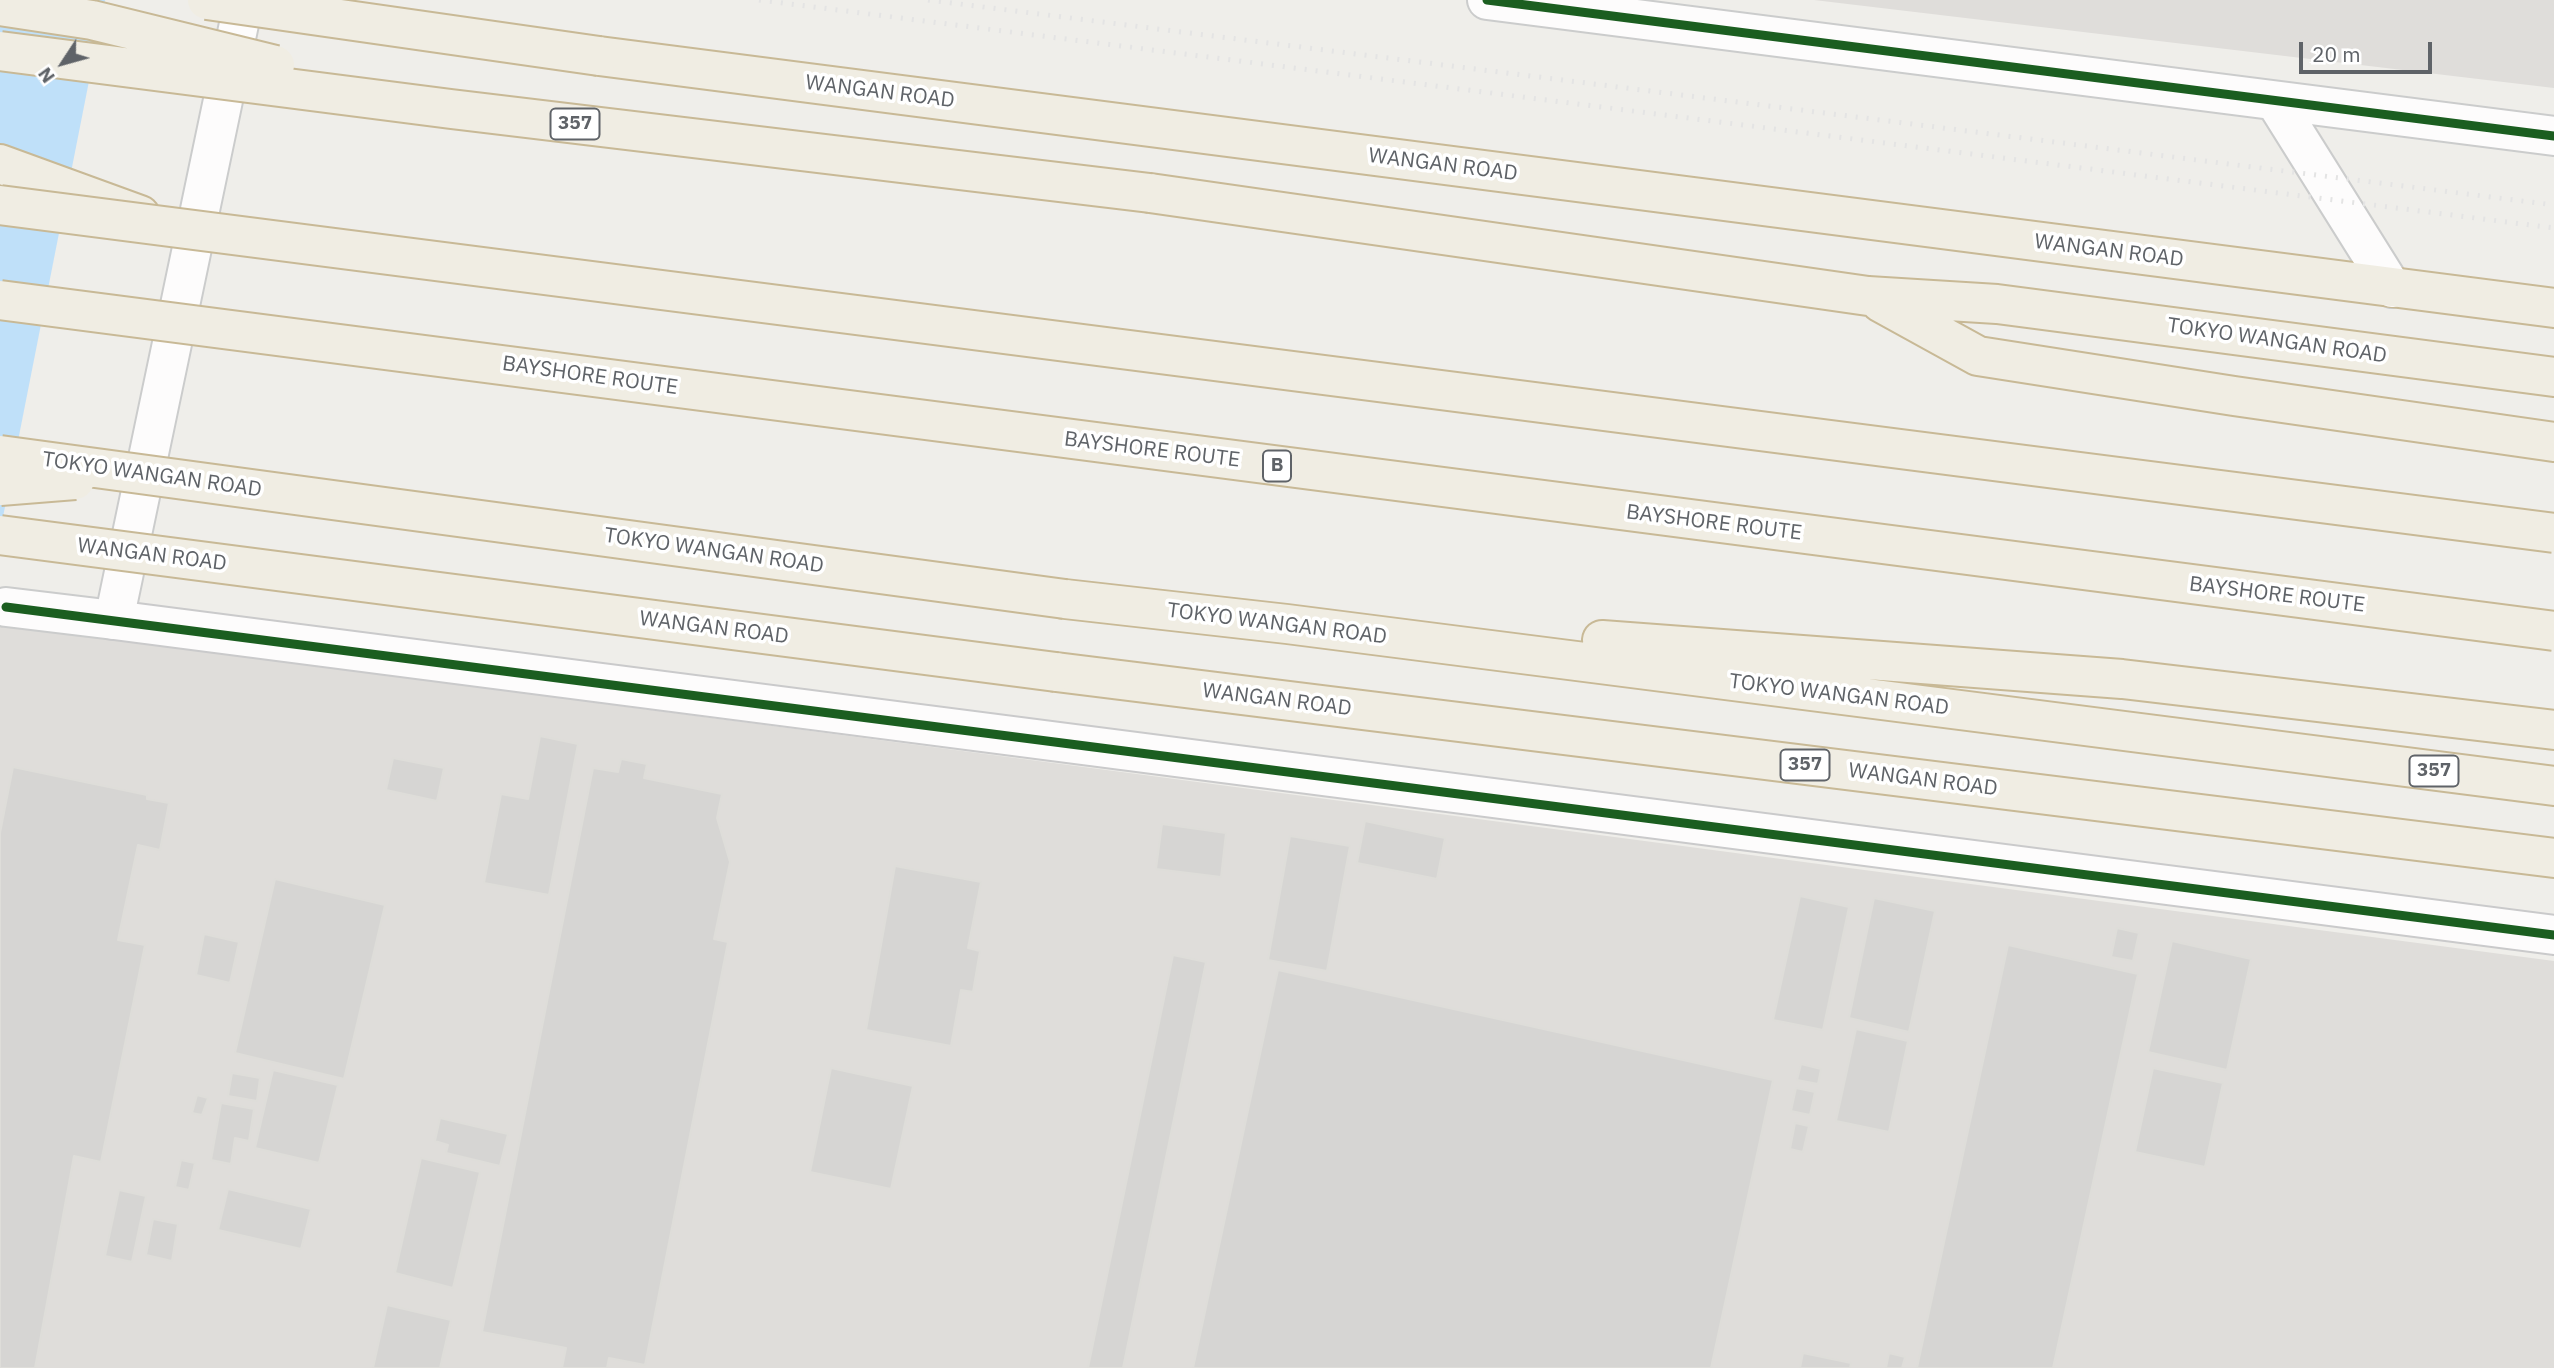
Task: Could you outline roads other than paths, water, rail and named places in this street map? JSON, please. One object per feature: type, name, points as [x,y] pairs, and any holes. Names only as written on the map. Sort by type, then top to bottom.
[{"type":"highway","name":"WANGAN ROAD","points":[[207,0],[599,56],[2554,308]]},
{"type":"highway","points":[[0,6],[92,20],[451,109]]},
{"type":"highway","name":"TOKYO WANGAN ROAD","points":[[0,51],[451,109],[1150,193],[1868,296],[1997,304],[2539,375]]},
{"type":"highway","points":[[0,164],[180,229]]},
{"type":"highway","points":[[0,205],[2554,533]]},
{"type":"highway","points":[[1868,296],[1978,355],[2554,442]]},
{"type":"highway","name":"BAYSHORE ROUTE","points":[[0,300],[2554,631]]},
{"type":"highway","name":"TOKYO WANGAN ROAD","points":[[0,454],[1065,598],[2554,786]]},
{"type":"highway","points":[[0,486],[151,474]]},
{"type":"highway","name":"WANGAN ROAD","points":[[0,535],[1056,672],[2554,858]]},
{"type":"highway","points":[[1287,624],[1624,642],[2122,679],[2554,730]]},
{"type":"street","points":[[114,621],[244,0]]},
{"type":"street","points":[[1487,0],[2554,136]]},
{"type":"street","points":[[2275,101],[2392,288]]},
{"type":"street","points":[[6,607],[2554,935]]},
{"type":"water","points":[[0,0],[105,0],[0,532]]},
{"type":"railway","points":[[759,0],[2554,228]]},
{"type":"railway","points":[[928,0],[2554,205]]}]
